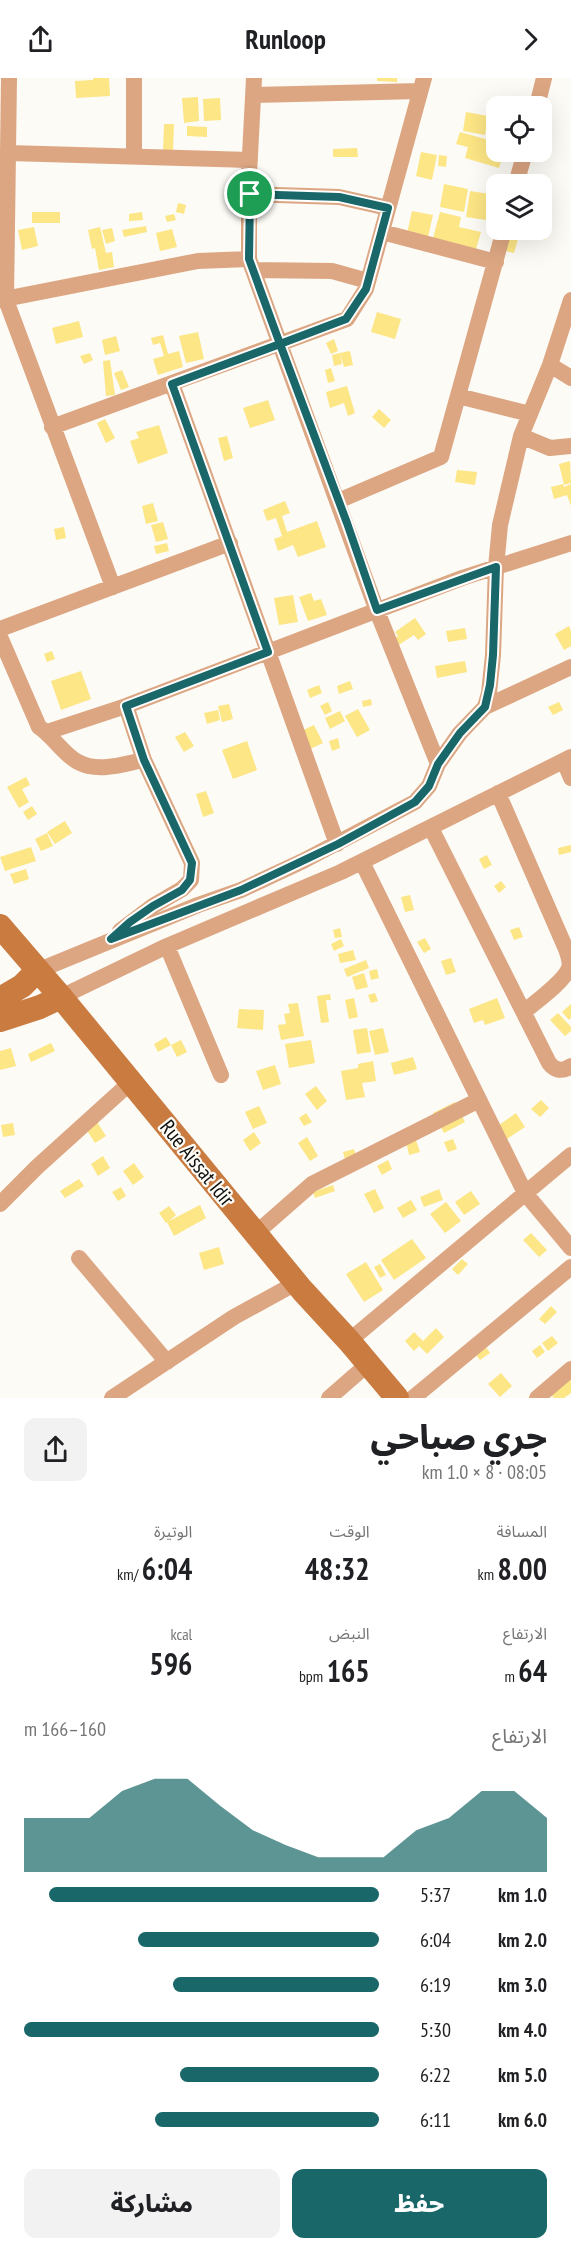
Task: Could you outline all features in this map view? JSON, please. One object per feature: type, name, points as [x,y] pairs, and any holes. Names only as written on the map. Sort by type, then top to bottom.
[{"type":"street","points":[[9,78],[9,153],[3,300],[112,587]]},
{"type":"street","points":[[134,78],[134,156]]},
{"type":"street","points":[[254,78],[250,160],[251,265],[377,610],[438,764]]},
{"type":"street","points":[[540,96],[544,78]]},
{"type":"street","points":[[52,427],[346,319],[366,289],[422,84],[254,95]]},
{"type":"street","points":[[9,153],[250,160]]},
{"type":"street","points":[[250,194],[339,197],[388,208]]},
{"type":"street","points":[[382,232],[496,262]]},
{"type":"street","points":[[338,501],[441,457],[502,240]]},
{"type":"street","points":[[3,300],[198,261],[332,271],[368,281]]},
{"type":"street","points":[[485,707],[493,655],[500,525],[521,436],[550,365],[571,300]]},
{"type":"street","points":[[550,365],[571,378]]},
{"type":"street","points":[[172,384],[338,844]]},
{"type":"street","points":[[458,396],[530,414]]},
{"type":"street","points":[[521,436],[550,447],[571,446]]},
{"type":"street","points":[[0,629],[230,543]]},
{"type":"street","points":[[47,732],[126,706],[496,567],[571,543]]},
{"type":"street","points":[[0,637],[39,727],[77,762],[99,768],[144,760]]},
{"type":"street","points":[[0,999],[22,986],[37,971],[111,939],[241,890],[338,844],[415,802],[429,786],[438,764],[460,733],[485,707],[571,667]]},
{"type":"street","points":[[111,939],[153,906],[182,890],[190,880],[192,863],[144,760],[126,706]]},
{"type":"street","points":[[0,1020],[40,1007],[167,946],[362,862],[567,759],[571,778]]},
{"type":"street","points":[[498,794],[566,949],[569,963],[567,972],[556,984],[524,1012]]},
{"type":"street","points":[[431,828],[553,1068],[560,1071],[571,1066]]},
{"type":"street","points":[[362,862],[525,1193],[571,1248]]},
{"type":"street","name":"Rue Aissat Idir","points":[[0,926],[296,1283],[400,1398]]},
{"type":"street","points":[[167,946],[221,1075]]},
{"type":"street","points":[[0,1204],[37,1167],[131,1082]]},
{"type":"street","points":[[255,1234],[312,1184],[479,1100]]},
{"type":"street","points":[[349,1341],[571,1155]]},
{"type":"street","points":[[79,1258],[167,1362]]},
{"type":"street","points":[[400,1398],[571,1267]]},
{"type":"street","points":[[112,1398],[234,1317],[296,1283]]},
{"type":"street","points":[[329,1398],[368,1365]]},
{"type":"street","points":[[537,1398],[571,1369]]},
{"type":"building","points":[[93,78],[109,78],[110,96],[76,98],[75,81],[93,80]]},
{"type":"building","points":[[377,78],[397,78],[397,82],[377,81]]},
{"type":"building","points":[[198,97],[199,121],[184,123],[182,98]]},
{"type":"building","points":[[220,98],[221,120],[204,121],[203,99]]},
{"type":"building","points":[[466,112],[486,116],[485,135],[463,131]]},
{"type":"building","points":[[164,124],[174,124],[173,151],[163,151]]},
{"type":"building","points":[[187,126],[207,127],[207,137],[187,136]]},
{"type":"building","points":[[460,132],[486,139],[486,162],[501,162],[499,168],[465,158],[468,147],[456,144]]},
{"type":"building","points":[[357,148],[358,157],[333,157],[333,149]]},
{"type":"building","points":[[421,152],[437,155],[432,180],[416,176]]},
{"type":"building","points":[[439,155],[447,156],[446,167],[438,166]]},
{"type":"building","points":[[444,184],[468,189],[464,212],[440,207]]},
{"type":"building","points":[[470,191],[486,193],[486,220],[466,217]]},
{"type":"building","points":[[178,203],[186,205],[184,214],[176,212]]},
{"type":"building","points":[[412,211],[433,215],[428,237],[407,233]]},
{"type":"building","points":[[32,212],[60,212],[60,223],[32,223]]},
{"type":"building","points":[[142,212],[143,220],[129,221],[129,214]]},
{"type":"building","points":[[440,212],[461,217],[459,227],[481,232],[476,249],[433,238]]},
{"type":"building","points":[[174,214],[176,220],[167,222],[165,216]]},
{"type":"building","points":[[146,226],[147,232],[124,237],[122,230]]},
{"type":"building","points":[[34,227],[38,246],[22,250],[18,230]]},
{"type":"building","points":[[100,227],[106,253],[112,252],[114,267],[99,270],[95,248],[92,249],[88,230]]},
{"type":"building","points":[[112,228],[115,241],[106,244],[102,230]]},
{"type":"building","points":[[172,229],[177,247],[160,251],[156,233]]},
{"type":"building","points":[[502,240],[518,240],[514,253],[499,249]]},
{"type":"building","points":[[377,312],[401,319],[395,339],[371,332]]},
{"type":"building","points":[[79,321],[83,337],[56,344],[52,328]]},
{"type":"building","points":[[198,332],[204,359],[186,363],[179,336]]},
{"type":"building","points":[[163,335],[168,354],[179,351],[183,367],[158,375],[153,359],[164,356],[160,343],[153,345],[151,338]]},
{"type":"building","points":[[116,336],[120,351],[105,355],[102,340]]},
{"type":"building","points":[[334,339],[338,351],[331,354],[326,343]]},
{"type":"building","points":[[350,351],[353,365],[344,367],[340,353]]},
{"type":"building","points":[[90,353],[93,360],[84,364],[80,356]]},
{"type":"building","points":[[340,353],[342,364],[334,366],[332,355]]},
{"type":"building","points":[[110,360],[115,395],[106,396],[103,361]]},
{"type":"building","points":[[331,368],[335,381],[328,383],[325,370]]},
{"type":"building","points":[[122,370],[129,387],[121,390],[114,373]]},
{"type":"building","points":[[347,386],[355,413],[348,416],[344,403],[330,408],[326,392]]},
{"type":"building","points":[[268,400],[275,420],[250,428],[243,408]]},
{"type":"building","points":[[379,409],[391,420],[384,428],[372,417]]},
{"type":"building","points":[[105,419],[115,438],[106,443],[97,423]]},
{"type":"building","points":[[159,425],[168,453],[138,464],[130,441],[139,438],[136,432]]},
{"type":"building","points":[[227,436],[233,458],[224,461],[218,438]]},
{"type":"building","points":[[570,461],[571,483],[564,485],[559,464]]},
{"type":"building","points":[[457,470],[477,472],[475,485],[455,482]]},
{"type":"building","points":[[563,484],[564,487],[571,484],[571,506],[567,495],[554,499],[551,487]]},
{"type":"building","points":[[285,501],[290,513],[282,516],[287,532],[317,521],[326,547],[298,557],[293,545],[278,551],[274,539],[282,536],[276,518],[267,521],[263,510]]},
{"type":"building","points":[[153,503],[158,521],[146,524],[142,506]]},
{"type":"building","points":[[163,522],[168,539],[156,542],[151,525]]},
{"type":"building","points":[[64,527],[66,538],[56,540],[54,529]]},
{"type":"building","points":[[167,543],[169,551],[156,554],[154,546]]},
{"type":"building","points":[[311,593],[314,601],[321,599],[327,615],[308,621],[299,597]]},
{"type":"building","points":[[293,595],[298,622],[279,625],[274,598]]},
{"type":"building","points":[[415,618],[426,634],[418,640],[414,635],[394,648],[390,642],[398,636],[395,632]]},
{"type":"building","points":[[569,626],[571,646],[564,650],[555,634]]},
{"type":"building","points":[[465,628],[467,639],[448,642],[446,631]]},
{"type":"building","points":[[52,651],[55,659],[47,662],[44,654]]},
{"type":"building","points":[[465,661],[467,672],[437,678],[435,666]]},
{"type":"building","points":[[81,671],[91,699],[61,710],[51,681]]},
{"type":"building","points":[[350,681],[353,689],[339,694],[337,686]]},
{"type":"building","points":[[319,685],[322,693],[310,698],[307,690]]},
{"type":"building","points":[[371,699],[372,705],[363,707],[362,701]]},
{"type":"building","points":[[328,702],[332,711],[325,715],[320,706]]},
{"type":"building","points":[[559,702],[563,710],[553,715],[548,707]]},
{"type":"building","points":[[229,704],[233,719],[222,722],[218,706]]},
{"type":"building","points":[[358,709],[370,730],[357,737],[345,716]]},
{"type":"building","points":[[218,710],[220,720],[207,724],[204,713]]},
{"type":"building","points":[[340,711],[345,721],[330,729],[325,718]]},
{"type":"building","points":[[314,725],[323,743],[310,749],[301,731]]},
{"type":"building","points":[[185,732],[194,746],[184,752],[175,737]]},
{"type":"building","points":[[338,738],[340,748],[332,751],[329,741]]},
{"type":"building","points":[[247,741],[257,770],[233,779],[222,750]]},
{"type":"building","points":[[26,777],[30,785],[22,789],[29,802],[19,808],[7,787]]},
{"type":"building","points":[[206,791],[214,813],[203,817],[196,794]]},
{"type":"building","points":[[32,806],[37,814],[28,820],[23,812]]},
{"type":"building","points":[[65,821],[72,833],[55,844],[47,832]]},
{"type":"building","points":[[47,833],[53,846],[41,851],[35,839]]},
{"type":"building","points":[[571,845],[571,852],[559,855],[558,848]]},
{"type":"building","points":[[31,847],[36,861],[5,871],[0,857]]},
{"type":"building","points":[[487,855],[492,865],[484,869],[479,859]]},
{"type":"building","points":[[26,869],[29,879],[14,884],[10,874]]},
{"type":"building","points":[[501,881],[506,887],[499,893],[494,886]]},
{"type":"building","points":[[410,895],[414,910],[405,912],[401,897]]},
{"type":"building","points":[[519,927],[523,937],[514,940],[510,930]]},
{"type":"building","points":[[340,928],[342,937],[335,938],[333,930]]},
{"type":"building","points":[[425,938],[431,949],[424,953],[417,942]]},
{"type":"building","points":[[341,939],[344,946],[334,951],[331,944]]},
{"type":"building","points":[[353,950],[356,960],[340,963],[338,954]]},
{"type":"building","points":[[451,958],[456,972],[446,975],[441,961]]},
{"type":"building","points":[[366,960],[369,968],[347,977],[344,969]]},
{"type":"building","points":[[377,969],[379,978],[371,980],[369,971]]},
{"type":"building","points":[[364,973],[368,987],[356,990],[352,977]]},
{"type":"building","points":[[375,993],[378,1001],[371,1003],[368,995]]},
{"type":"building","points":[[330,994],[331,1000],[326,1000],[329,1022],[321,1023],[317,996]]},
{"type":"building","points":[[354,998],[358,1017],[349,1019],[345,1000]]},
{"type":"building","points":[[497,998],[505,1018],[485,1025],[483,1020],[474,1023],[469,1009]]},
{"type":"building","points":[[298,1003],[304,1036],[281,1040],[278,1025],[286,1024],[284,1014],[290,1013],[288,1004]]},
{"type":"building","points":[[571,1004],[571,1018],[569,1020],[562,1012]]},
{"type":"building","points":[[239,1009],[264,1010],[263,1030],[237,1028]]},
{"type":"building","points":[[558,1013],[571,1027],[571,1031],[565,1036],[550,1020]]},
{"type":"building","points":[[367,1028],[371,1052],[357,1054],[353,1030]]},
{"type":"building","points":[[383,1028],[389,1052],[375,1055],[369,1031]]},
{"type":"building","points":[[166,1037],[171,1045],[158,1052],[154,1044]]},
{"type":"building","points":[[181,1040],[187,1052],[177,1057],[171,1045]]},
{"type":"building","points":[[311,1040],[315,1063],[289,1068],[285,1044]]},
{"type":"building","points":[[51,1043],[55,1051],[31,1062],[28,1054]]},
{"type":"building","points":[[11,1048],[16,1066],[0,1070],[0,1051]]},
{"type":"building","points":[[413,1057],[417,1069],[394,1075],[391,1063]]},
{"type":"building","points":[[373,1061],[376,1081],[362,1083],[365,1097],[346,1100],[341,1071],[358,1068],[358,1064]]},
{"type":"building","points":[[275,1065],[281,1084],[263,1090],[256,1071]]},
{"type":"building","points":[[316,1086],[327,1101],[317,1110],[305,1094]]},
{"type":"building","points":[[541,1100],[549,1108],[540,1117],[531,1109]]},
{"type":"building","points":[[455,1102],[465,1122],[444,1133],[433,1113]]},
{"type":"building","points":[[259,1106],[267,1123],[253,1129],[245,1112]]},
{"type":"building","points":[[306,1113],[312,1122],[304,1126],[299,1118]]},
{"type":"building","points":[[516,1113],[525,1127],[504,1141],[495,1128]]},
{"type":"building","points":[[97,1122],[106,1136],[95,1143],[86,1129]]},
{"type":"building","points":[[13,1123],[15,1135],[3,1137],[1,1125]]},
{"type":"building","points":[[412,1129],[420,1152],[409,1155],[404,1131]]},
{"type":"building","points":[[254,1132],[261,1143],[250,1151],[243,1140]]},
{"type":"building","points":[[307,1137],[318,1156],[310,1161],[298,1143]]},
{"type":"building","points":[[453,1139],[457,1149],[448,1152],[444,1142]]},
{"type":"building","points":[[354,1149],[359,1167],[348,1170],[343,1152]]},
{"type":"building","points":[[103,1156],[110,1168],[98,1176],[91,1164]]},
{"type":"building","points":[[388,1160],[392,1169],[382,1175],[377,1166]]},
{"type":"building","points":[[134,1163],[144,1177],[133,1185],[123,1171]]},
{"type":"building","points":[[79,1179],[84,1186],[65,1198],[60,1191]]},
{"type":"building","points":[[333,1185],[335,1191],[315,1198],[313,1192]]},
{"type":"building","points":[[121,1187],[126,1196],[118,1201],[112,1192]]},
{"type":"building","points":[[375,1189],[384,1208],[374,1213],[364,1194]]},
{"type":"building","points":[[439,1189],[443,1200],[424,1207],[420,1197]]},
{"type":"building","points":[[471,1191],[480,1204],[464,1215],[455,1202]]},
{"type":"building","points":[[411,1200],[417,1210],[403,1218],[397,1208]]},
{"type":"building","points":[[446,1202],[461,1221],[445,1233],[430,1214]]},
{"type":"building","points":[[200,1205],[206,1218],[174,1236],[159,1213],[169,1206],[176,1215],[169,1221]]},
{"type":"building","points":[[531,1233],[547,1250],[539,1257],[523,1240]]},
{"type":"building","points":[[412,1239],[426,1258],[394,1280],[381,1260]]},
{"type":"building","points":[[219,1247],[224,1264],[204,1270],[199,1253]]},
{"type":"building","points":[[462,1259],[468,1264],[458,1275],[452,1269]]},
{"type":"building","points":[[366,1262],[383,1290],[364,1302],[346,1274]]},
{"type":"building","points":[[380,1264],[386,1275],[380,1278],[374,1267]]},
{"type":"building","points":[[551,1306],[557,1312],[545,1324],[539,1319]]},
{"type":"building","points":[[436,1328],[444,1337],[427,1354],[419,1346],[414,1351],[405,1341],[414,1332],[423,1341]]},
{"type":"building","points":[[552,1336],[558,1343],[548,1351],[542,1343]]},
{"type":"building","points":[[481,1340],[490,1353],[480,1360],[467,1343]]},
{"type":"building","points":[[540,1345],[545,1352],[537,1358],[532,1351]]},
{"type":"building","points":[[571,1372],[571,1393],[564,1398],[554,1398],[547,1390]]},
{"type":"building","points":[[501,1373],[512,1386],[500,1397],[488,1384]]},
{"type":"route","points":[[250,194],[249,259],[280,344],[172,384],[268,652],[126,706],[144,760],[192,863],[190,880],[182,890],[153,906],[111,939],[241,890],[338,844],[415,802],[429,786],[438,764],[460,733],[485,707],[489,693],[493,655],[496,567],[377,610],[280,344],[346,319],[366,289],[388,208],[339,197],[250,194]]}]
